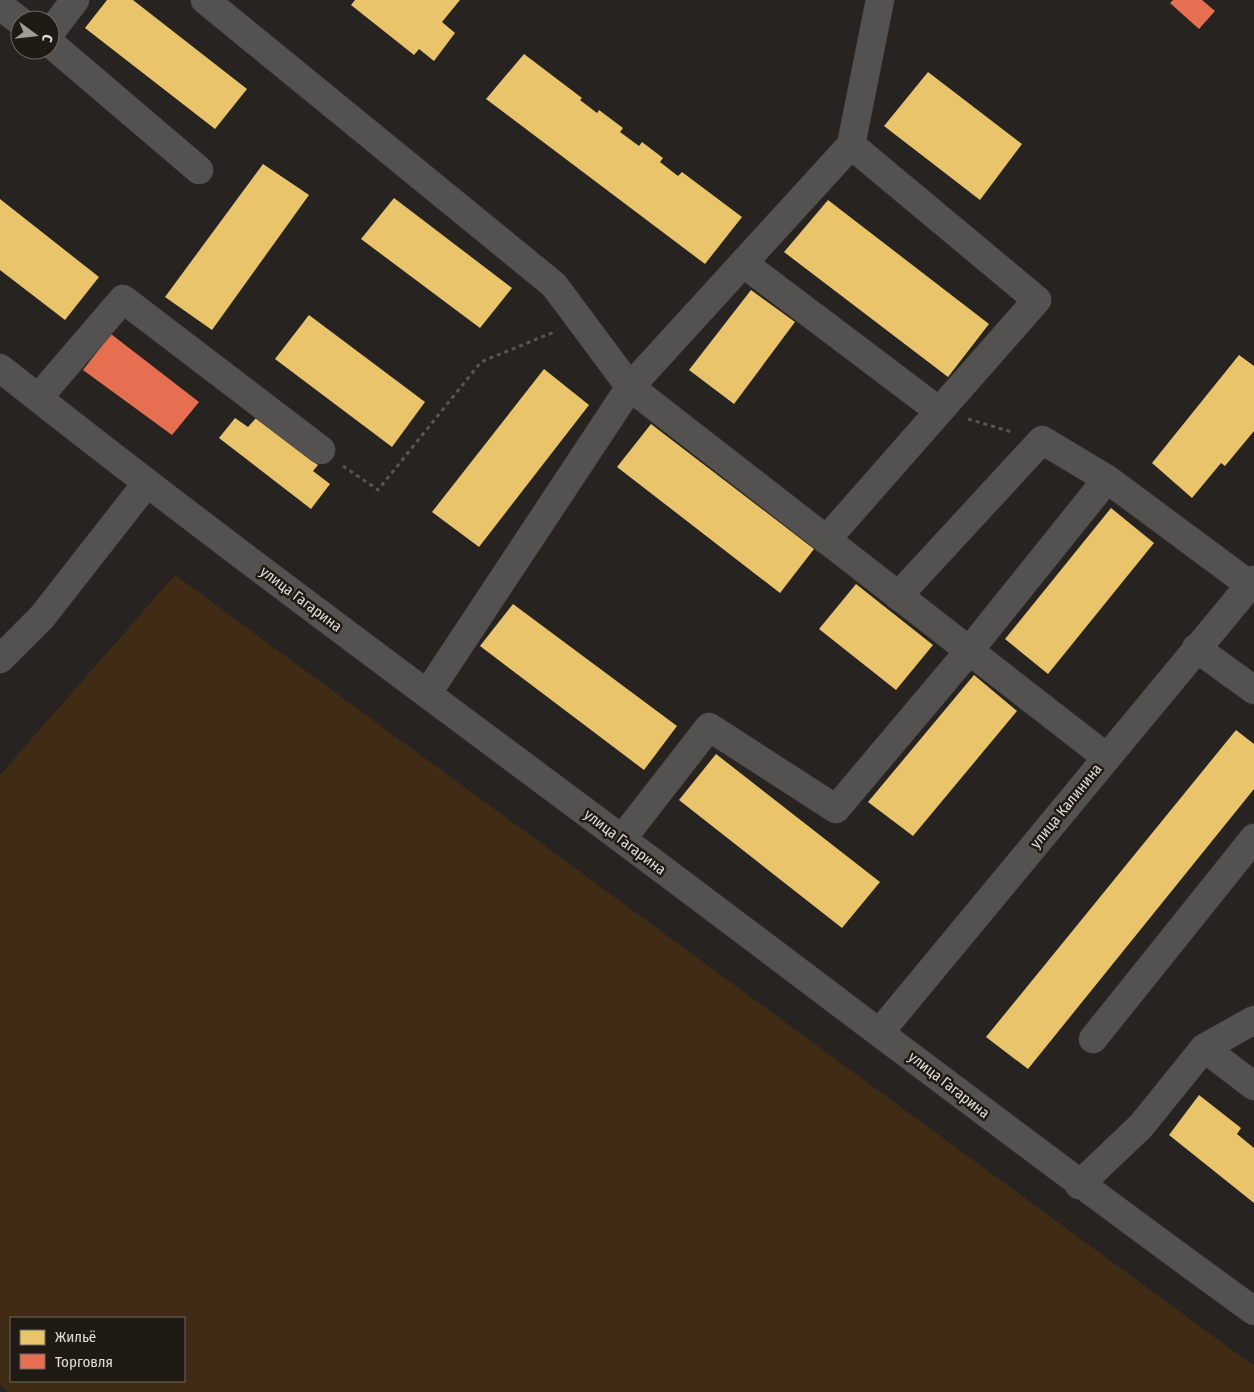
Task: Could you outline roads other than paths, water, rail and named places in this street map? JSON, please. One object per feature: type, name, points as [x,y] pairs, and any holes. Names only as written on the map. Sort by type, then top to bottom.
[{"type":"street","points":[[60,20],[75,0]]},
{"type":"street","points":[[205,0],[554,285],[630,387],[1106,757]]},
{"type":"street","points":[[428,694],[630,387],[852,145],[880,0]]},
{"type":"street","points":[[60,52],[198,170]]},
{"type":"street","points":[[826,540],[1037,300],[852,145]]},
{"type":"street","points":[[743,263],[939,411]]},
{"type":"street","points":[[38,398],[123,298],[321,450]]},
{"type":"street","name":"улица Гагарина","points":[[0,368],[146,484],[880,1032],[1079,1185],[1254,1311]]},
{"type":"street","points":[[898,596],[1042,440],[1107,479],[1252,582]]},
{"type":"street","points":[[622,839],[709,728],[836,809],[969,650],[1107,479]]},
{"type":"street","points":[[0,659],[42,617],[146,484]]},
{"type":"street","name":"улица Калинина","points":[[880,1032],[1252,582]]},
{"type":"street","points":[[1196,648],[1254,690]]},
{"type":"street","points":[[1093,1039],[1254,838]]},
{"type":"street","points":[[1079,1185],[1142,1126],[1204,1048],[1254,1020]]},
{"type":"street","points":[[1204,1048],[1254,1086]]}]
